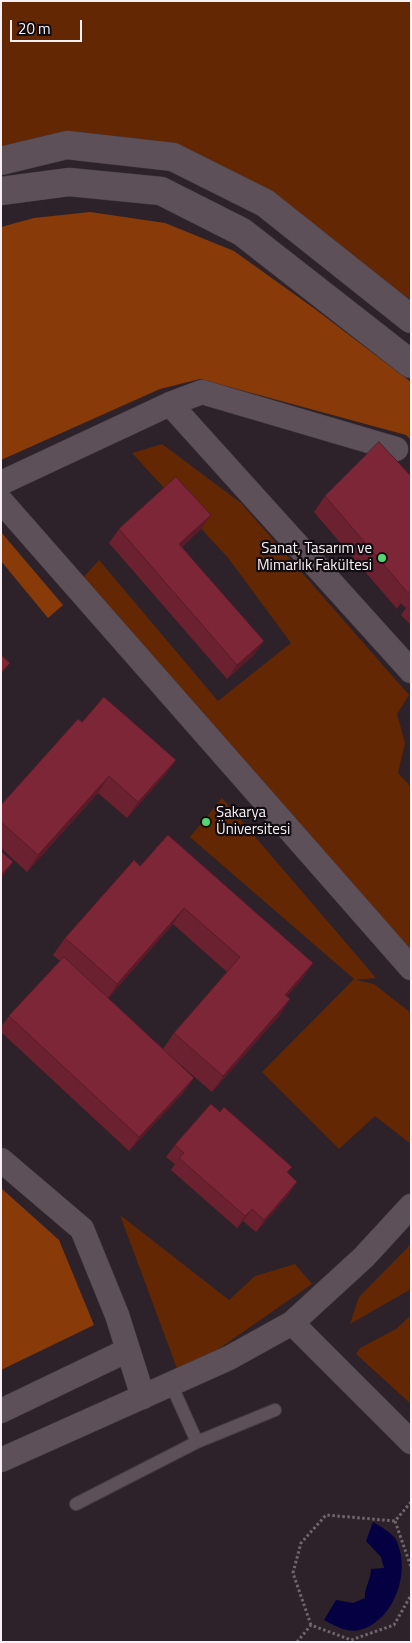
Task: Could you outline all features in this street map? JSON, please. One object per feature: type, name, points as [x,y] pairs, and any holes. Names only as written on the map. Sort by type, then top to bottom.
[{"type":"street","points":[[1,160],[67,145],[173,157],[265,203],[411,319]]},
{"type":"street","points":[[1,191],[69,182],[161,190],[242,232],[411,364]]},
{"type":"street","points":[[1,483],[170,404],[202,392],[396,449]]},
{"type":"street","points":[[170,404],[411,671]]},
{"type":"street","points":[[1,501],[411,968]]},
{"type":"street","points":[[1,1160],[82,1229],[117,1315],[143,1396]]},
{"type":"street","points":[[1,1460],[229,1358],[292,1324],[364,1257],[411,1206]]},
{"type":"street","points":[[292,1324],[411,1442]]},
{"type":"street","points":[[1,1412],[128,1350]]},
{"type":"lane","points":[[171,1384],[197,1442]]},
{"type":"lane","points":[[76,1504],[197,1442],[275,1410]]},
{"type":"path","points":[[395,1521],[411,1502]]},
{"type":"path","points":[[395,1521],[326,1515],[300,1543],[293,1573],[311,1624],[351,1640],[394,1625],[411,1595]]},
{"type":"path","points":[[395,1521],[411,1567]]},
{"type":"path","points":[[297,1642],[311,1624]]},
{"type":"shaded area","points":[[1,1],[411,1],[411,300],[294,216],[151,140],[110,136],[1,146]]},
{"type":"shaded area","points":[[90,212],[165,223],[234,251],[315,309],[411,382],[411,440],[406,435],[200,379],[160,389],[1,460],[1,227],[34,218]]},
{"type":"shaded area","points":[[162,444],[241,503],[409,695],[397,714],[405,743],[398,773],[411,787],[411,950],[81,580],[99,560],[218,701],[291,643],[229,559],[132,453]]},
{"type":"shaded area","points":[[1,532],[63,605],[48,618],[1,561]]},
{"type":"shaded area","points":[[222,798],[376,978],[356,980],[374,984],[411,1013],[411,1144],[375,1116],[339,1149],[262,1072],[354,979],[190,837]]},
{"type":"shaded area","points":[[1,1188],[59,1240],[94,1325],[1,1370]]},
{"type":"shaded area","points":[[120,1215],[229,1300],[255,1276],[295,1264],[312,1284],[204,1359],[178,1371]]},
{"type":"shaded area","points":[[411,1244],[411,1289],[350,1324],[359,1297]]},
{"type":"shaded area","points":[[411,1315],[411,1404],[356,1354],[360,1348],[396,1329]]},
{"type":"shaded area","points":[[373,1522],[395,1538],[400,1550],[401,1578],[397,1592],[383,1616],[373,1624],[360,1630],[346,1630],[324,1620],[336,1600],[353,1603],[365,1598],[371,1569],[384,1568],[381,1557],[366,1541]]},
{"type":"building","name":"Sanat, Tasarım ve Mimarlık Fakültesi","points":[[379,442],[411,476],[411,590],[408,593],[325,496]]},
{"type":"building","points":[[176,477],[211,515],[179,544],[264,641],[237,665],[119,529]]},
{"type":"building","points":[[1,655],[10,663],[1,673]]},
{"type":"building","points":[[104,697],[176,760],[138,802],[109,776],[38,855],[1,822],[1,805],[78,719],[82,722]]},
{"type":"building","points":[[168,835],[313,963],[285,995],[290,999],[223,1076],[174,1033],[240,957],[184,908],[117,984],[65,938],[134,860],[140,866]]},
{"type":"building","points":[[1,851],[13,862],[1,875]]},
{"type":"building","points":[[64,957],[194,1078],[139,1137],[9,1016]]},
{"type":"building","points":[[211,1104],[220,1112],[224,1107],[292,1167],[287,1172],[297,1182],[264,1220],[252,1209],[245,1216],[179,1158],[184,1153],[175,1145]]},
{"type":"place","name":"Sanat, Tasarım ve Mimarlık Fakültesi","points":[[382,558]]},
{"type":"place","name":"Sakarya Üniversitesi","points":[[206,822]]}]
